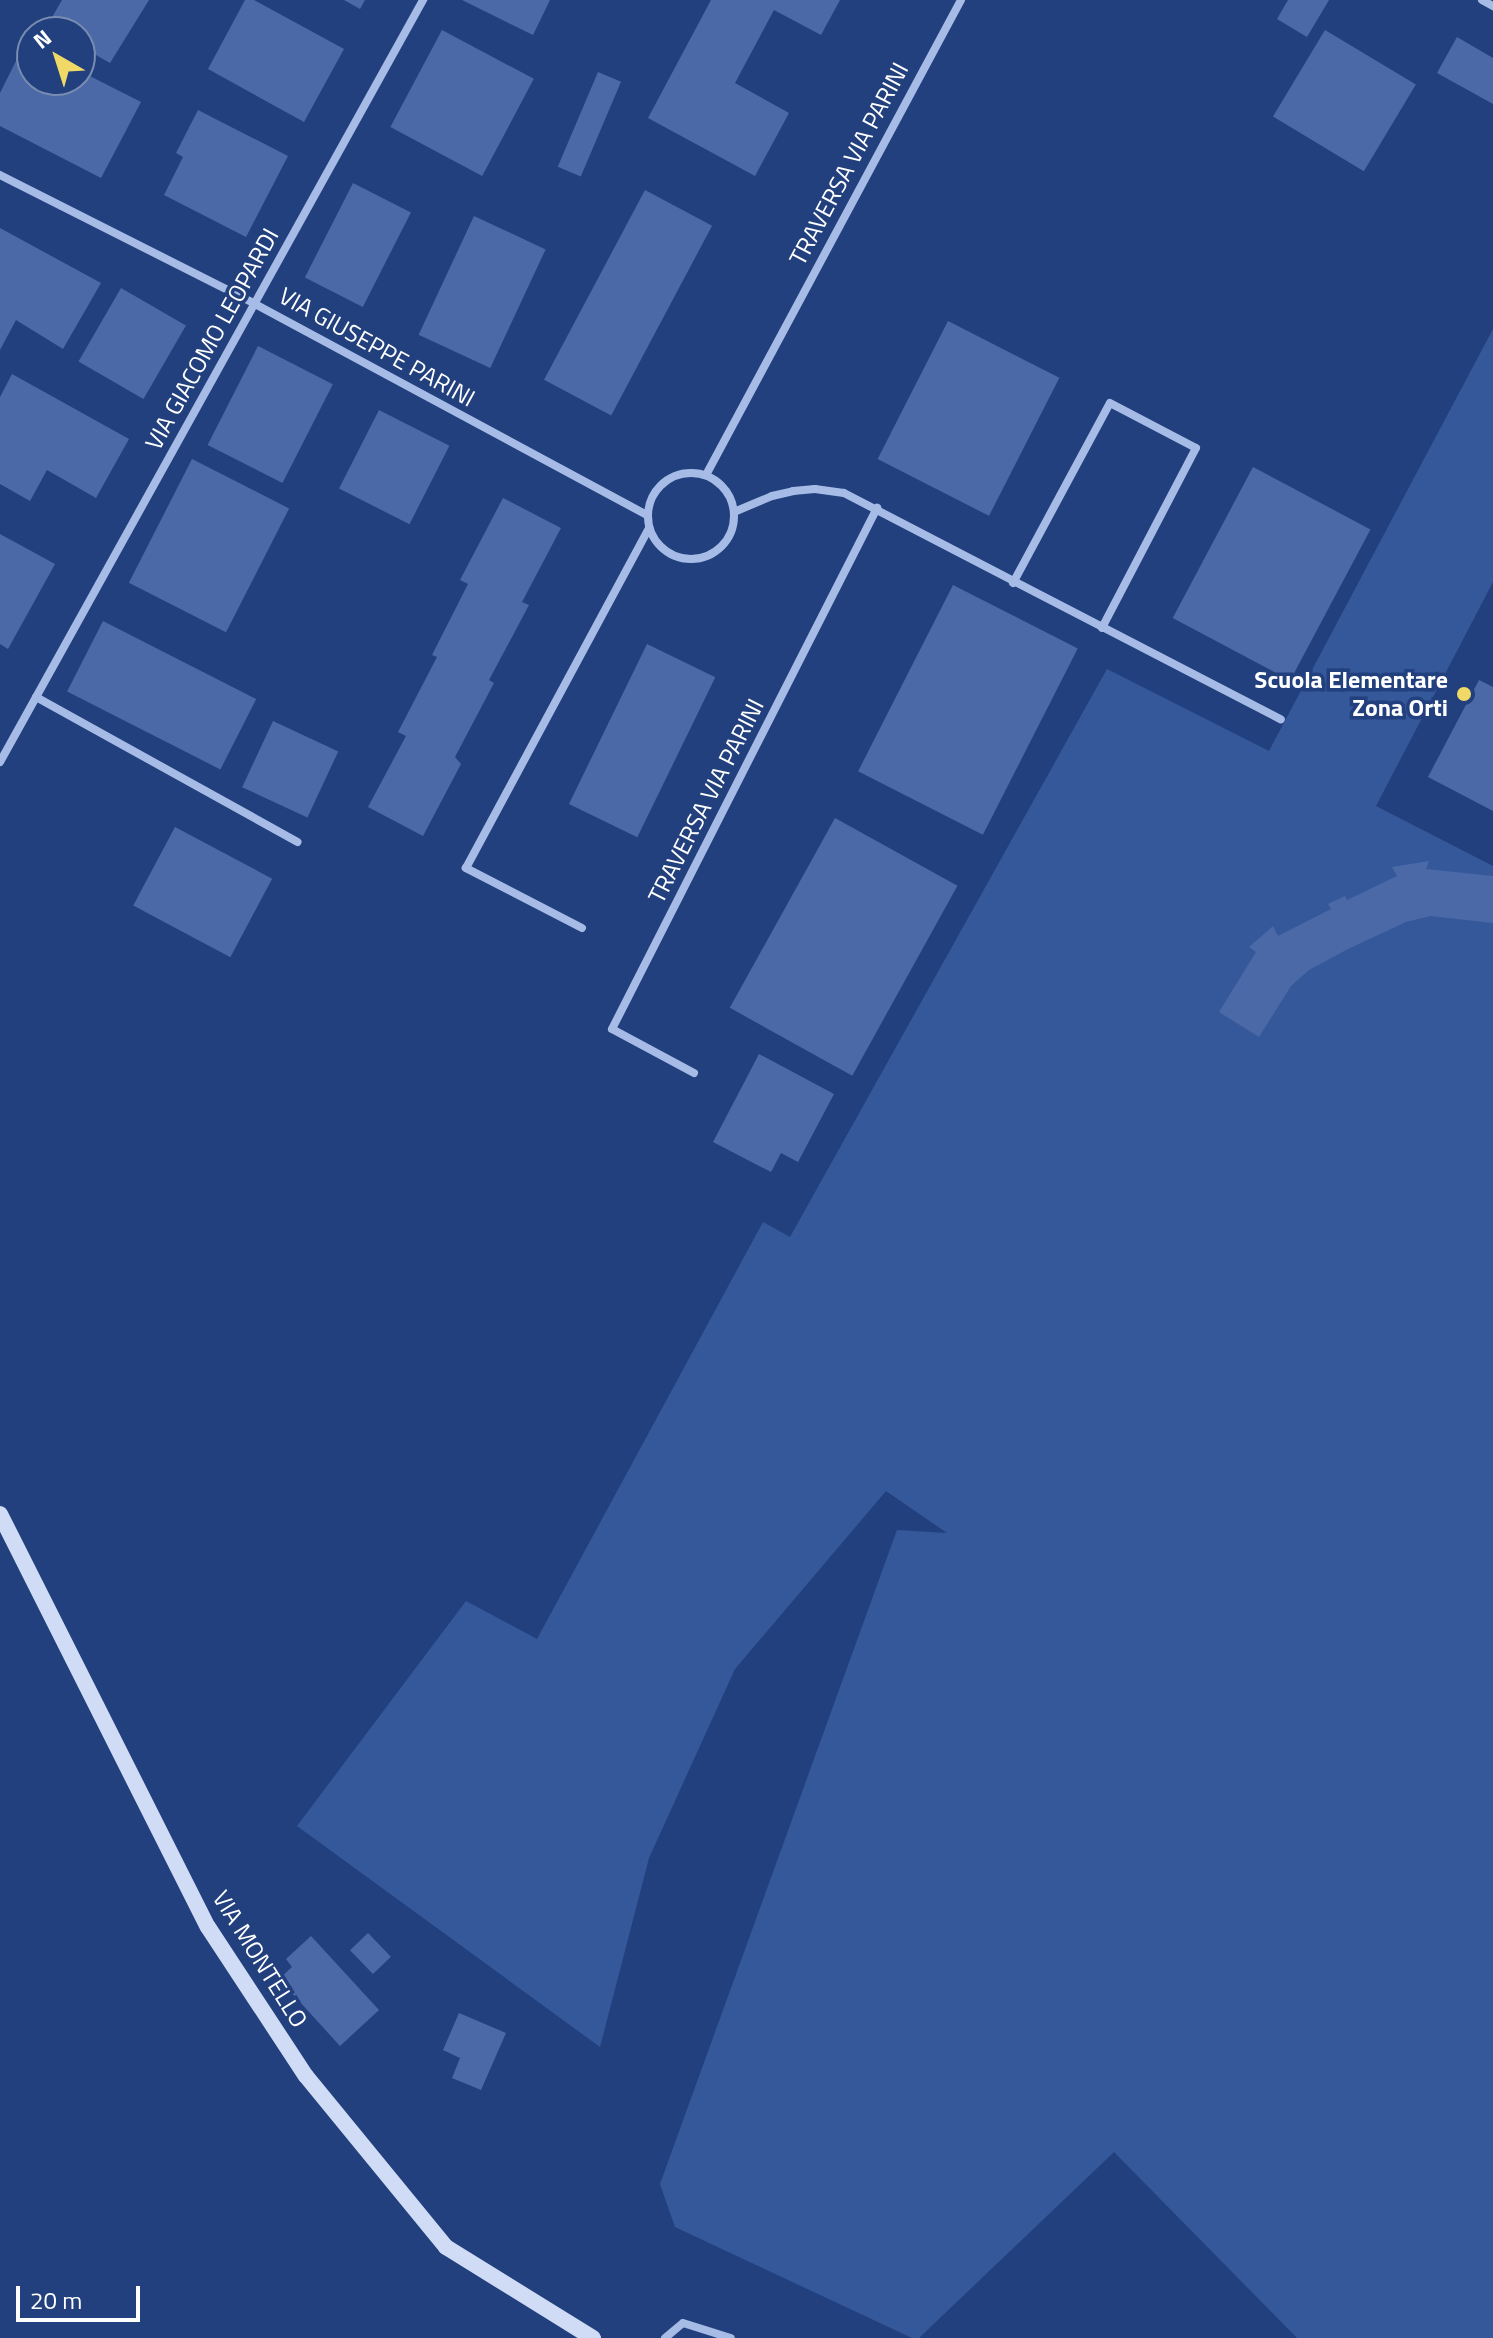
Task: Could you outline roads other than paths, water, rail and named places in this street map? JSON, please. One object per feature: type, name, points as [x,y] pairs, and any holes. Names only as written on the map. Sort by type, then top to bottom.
[{"type":"main road","name":"VIA MONTELLO","points":[[0,1514],[208,1927],[306,2076],[446,2247],[593,2338]]},
{"type":"street","name":"VIA GIACOMO LEOPARDI","points":[[0,762],[423,0]]},
{"type":"street","name":"TRAVERSA VIA PARINI","points":[[706,475],[961,0]]},
{"type":"street","points":[[1482,0],[1493,6]]},
{"type":"street","name":"VIA GIUSEPPE PARINI","points":[[0,175],[255,304],[614,500],[647,515]]},
{"type":"street","points":[[1013,583],[1110,403],[1196,448],[1102,628]]},
{"type":"street","points":[[692,473],[706,475],[725,490],[734,512],[727,540],[705,557],[678,558],[665,551],[649,528],[647,515],[650,501],[667,480],[692,473]]},
{"type":"street","points":[[734,512],[772,496],[815,489],[844,493],[1281,720]]},
{"type":"street","name":"TRAVERSA VIA PARINI","points":[[694,1073],[612,1029],[877,508]]},
{"type":"street","points":[[582,928],[466,868],[649,528]]},
{"type":"street","points":[[36,697],[298,842]]},
{"type":"street","points":[[665,2338],[683,2323],[731,2338]]},
{"type":"place","name":"Scuola Elementare Zona Orti","points":[[1464,694]]}]
